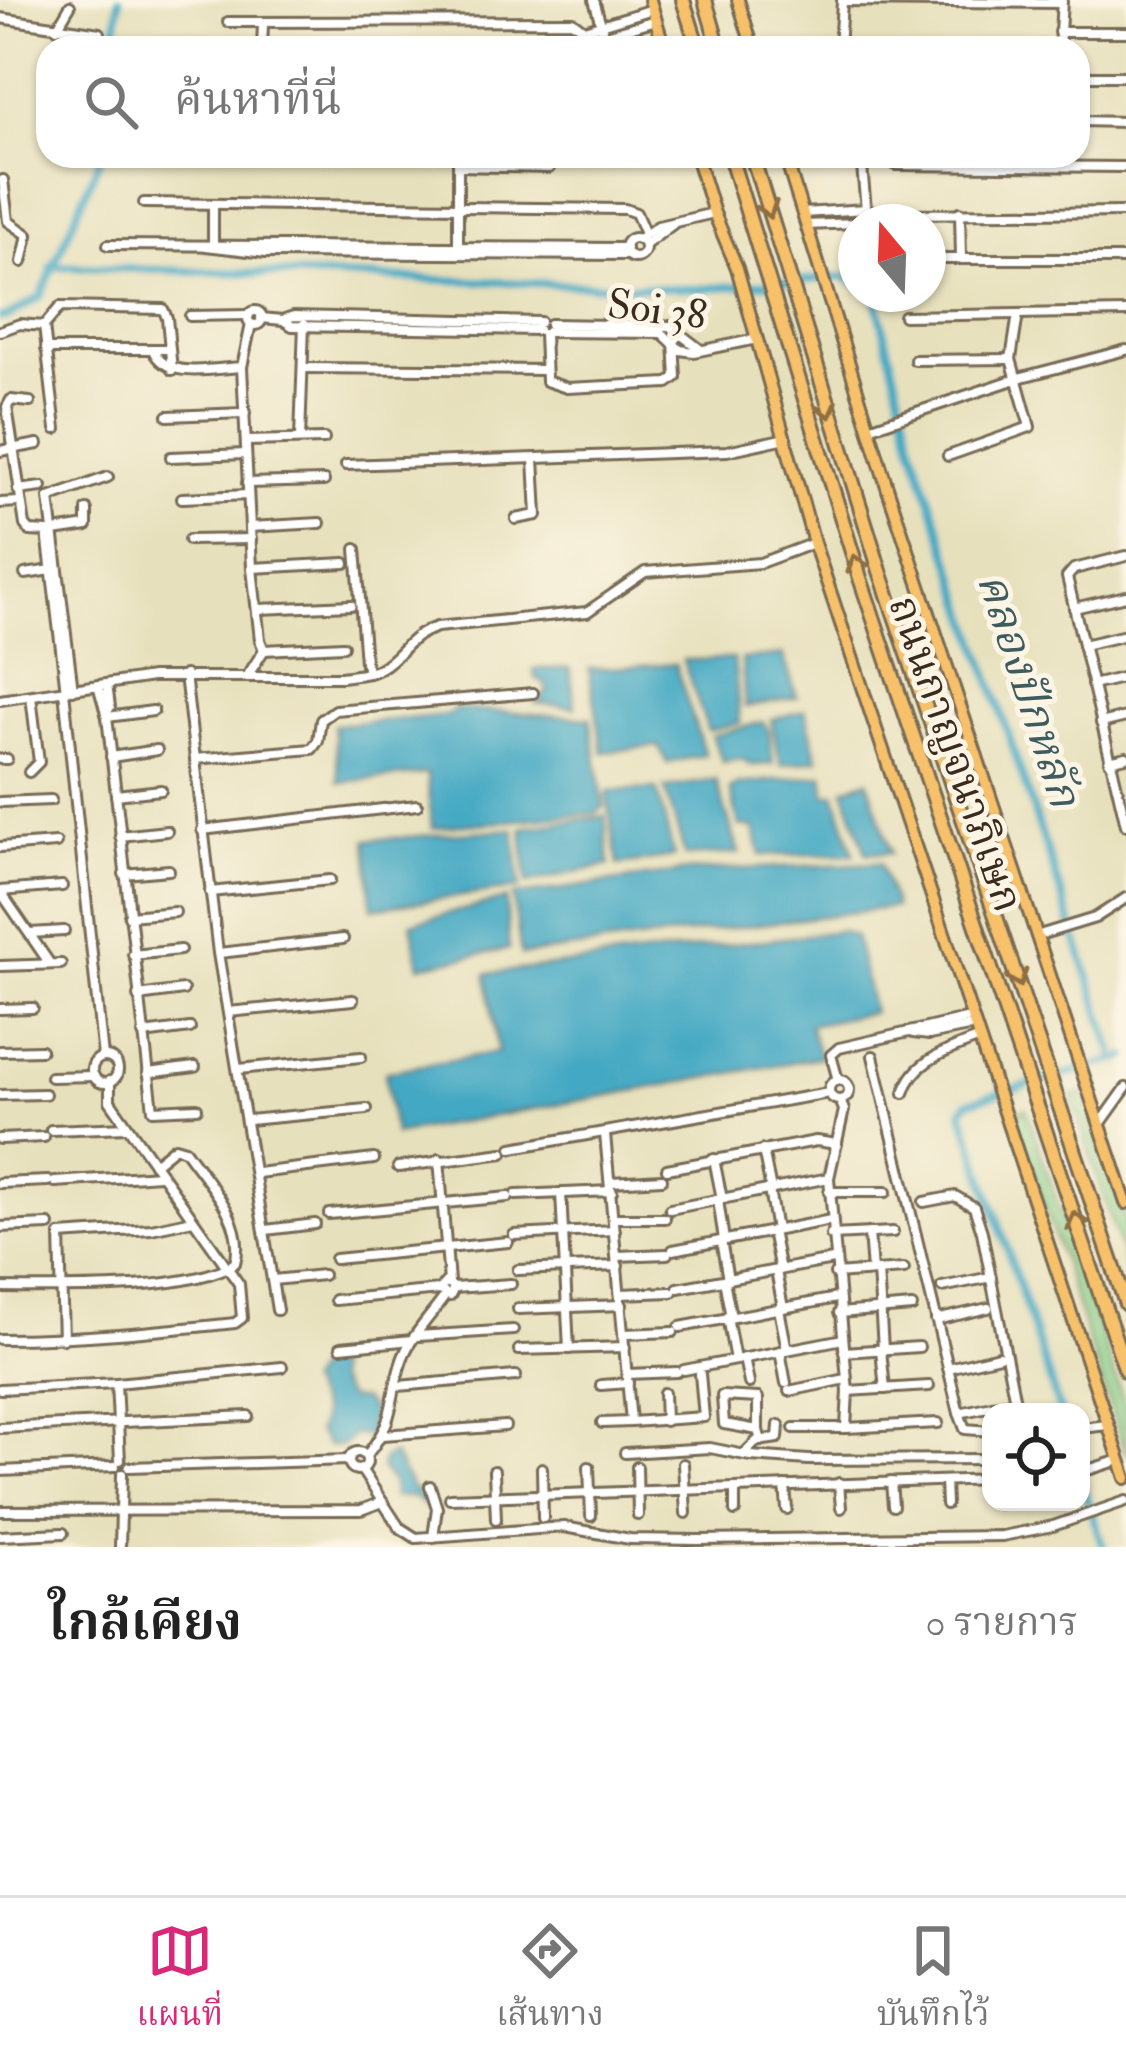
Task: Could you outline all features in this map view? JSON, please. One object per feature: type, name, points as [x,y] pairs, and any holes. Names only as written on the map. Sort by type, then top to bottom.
[{"type":"highway","points":[[683,0],[694,36]]},
{"type":"highway","points":[[705,0],[716,36]]},
{"type":"highway","name":"ถนนกาญจนาภิเษก","points":[[734,168],[860,578],[1126,1371]]},
{"type":"highway","name":"ถนนกาญจนาภิเษก","points":[[756,168],[880,572],[1126,1304]]},
{"type":"main road","points":[[738,0],[749,36]]},
{"type":"main road","points":[[700,168],[736,268],[814,543],[1126,1478]]},
{"type":"main road","points":[[789,168],[1034,937],[1126,1202]]},
{"type":"street","points":[[594,0],[602,30]]},
{"type":"street","points":[[840,36],[842,1],[1062,2],[1059,36]]},
{"type":"street","points":[[57,28],[70,5]]},
{"type":"street","points":[[590,36],[653,10]]},
{"type":"street","points":[[0,18],[100,33]]},
{"type":"street","points":[[228,22],[572,21],[582,36]]},
{"type":"street","points":[[262,24],[262,36]]},
{"type":"street","points":[[1059,32],[1126,32]]},
{"type":"street","points":[[1090,76],[1126,76]]},
{"type":"street","points":[[1090,121],[1126,122]]},
{"type":"street","points":[[1090,164],[1126,167]]},
{"type":"street","points":[[458,168],[458,251]]},
{"type":"street","points":[[862,168],[866,204]]},
{"type":"street","points":[[5,180],[8,221],[28,235],[22,262]]},
{"type":"street","points":[[109,245],[627,251],[642,255],[636,213],[625,209],[144,203]]},
{"type":"street","points":[[210,246],[213,205]]},
{"type":"street","points":[[961,212],[961,259]]},
{"type":"street","points":[[946,213],[1126,212]]},
{"type":"street","points":[[627,251],[629,241],[714,213]]},
{"type":"street","points":[[804,219],[838,213]]},
{"type":"street","points":[[804,219],[838,222]]},
{"type":"street","points":[[946,259],[1126,259]]},
{"type":"street","points":[[56,429],[44,326],[59,307],[163,310],[172,370]]},
{"type":"street","points":[[904,316],[1126,313]]},
{"type":"street","points":[[948,456],[1030,427],[1011,359],[1018,314]]},
{"type":"street","points":[[190,316],[250,320],[242,367],[252,568],[264,650],[248,675]]},
{"type":"street","name":"Soi 38","points":[[250,320],[258,324],[261,318],[663,329],[680,350],[702,351],[757,339]]},
{"type":"street","points":[[300,439],[304,321]]},
{"type":"street","points":[[0,332],[20,324],[44,326]]},
{"type":"street","points":[[544,328],[546,381],[557,387],[668,383],[676,377],[674,342],[681,332]]},
{"type":"street","points":[[663,329],[681,332],[702,351]]},
{"type":"street","points":[[46,349],[170,349]]},
{"type":"street","points":[[153,350],[158,361],[172,370],[242,367]]},
{"type":"street","points":[[869,428],[1014,380],[1126,350]]},
{"type":"street","points":[[915,360],[1011,359]]},
{"type":"street","points":[[303,368],[544,370]]},
{"type":"street","points":[[30,402],[7,403],[18,490],[27,530],[47,532],[67,690]]},
{"type":"street","points":[[168,416],[245,413]]},
{"type":"street","points":[[346,465],[727,451],[787,438]]},
{"type":"street","points":[[247,441],[324,439]]},
{"type":"street","points":[[0,451],[38,444]]},
{"type":"street","points":[[171,457],[246,454]]},
{"type":"street","points":[[517,519],[537,515],[534,459]]},
{"type":"street","points":[[103,1057],[51,495],[108,477]]},
{"type":"street","points":[[247,483],[325,481]]},
{"type":"street","points":[[18,490],[42,487]]},
{"type":"street","points":[[182,498],[248,495]]},
{"type":"street","points":[[0,503],[20,502]]},
{"type":"street","points":[[54,531],[87,526],[87,510]]},
{"type":"street","points":[[250,526],[320,523]]},
{"type":"street","points":[[189,540],[251,539]]},
{"type":"street","points":[[0,700],[184,675],[369,673],[383,667],[415,635],[437,628],[587,612],[645,572],[760,562],[814,543]]},
{"type":"street","points":[[356,549],[369,673]]},
{"type":"street","points":[[1126,556],[1070,571],[1067,577],[1126,826]]},
{"type":"street","points":[[252,568],[345,563]]},
{"type":"street","points":[[26,574],[52,570]]},
{"type":"street","points":[[1074,608],[1126,596]]},
{"type":"street","points":[[259,609],[351,605]]},
{"type":"street","points":[[1083,645],[1126,635]]},
{"type":"street","points":[[264,650],[344,646]]},
{"type":"street","points":[[184,675],[218,953],[278,1310]]},
{"type":"street","points":[[1092,685],[1126,676]]},
{"type":"street","points":[[102,684],[110,706],[106,715],[154,1112],[197,1108]]},
{"type":"street","points":[[195,759],[312,749],[317,746],[321,719],[335,710],[533,693]]},
{"type":"street","points":[[29,772],[39,762],[32,696]]},
{"type":"street","points":[[106,715],[153,710]]},
{"type":"street","points":[[1101,723],[1126,717]]},
{"type":"street","points":[[111,757],[157,751]]},
{"type":"street","points":[[1109,761],[1126,757]]},
{"type":"street","points":[[116,795],[161,790]]},
{"type":"street","points":[[0,802],[51,800]]},
{"type":"street","points":[[202,830],[417,805]]},
{"type":"street","points":[[120,836],[167,831]]},
{"type":"street","points":[[0,847],[56,843]]},
{"type":"street","points":[[124,874],[169,870]]},
{"type":"street","points":[[210,892],[330,880]]},
{"type":"street","points":[[0,966],[55,964],[0,891],[62,886]]},
{"type":"street","points":[[1034,937],[1082,922],[1126,898]]},
{"type":"street","points":[[129,916],[175,912]]},
{"type":"street","points":[[28,933],[64,931]]},
{"type":"street","points":[[218,953],[343,939]]},
{"type":"street","points":[[133,955],[180,950]]},
{"type":"street","points":[[138,996],[182,990]]},
{"type":"street","points":[[228,1012],[353,1000]]},
{"type":"street","points":[[0,1009],[33,1008]]},
{"type":"street","points":[[838,1080],[831,1055],[834,1050],[912,1033],[929,1035],[971,1022]]},
{"type":"street","points":[[143,1034],[190,1028]]},
{"type":"street","points":[[904,1094],[917,1071],[933,1057],[977,1040]]},
{"type":"street","points":[[0,1052],[41,1050]]},
{"type":"street","points":[[873,1056],[959,1413],[964,1429],[982,1430]]},
{"type":"street","points":[[0,1339],[63,1339],[235,1323],[244,1314],[241,1293],[227,1268],[110,1101],[110,1081],[118,1068],[111,1058],[103,1057],[94,1064],[94,1076],[110,1081]]},
{"type":"street","points":[[239,1070],[361,1057]]},
{"type":"street","points":[[148,1073],[194,1067]]},
{"type":"street","points":[[51,1077],[94,1076]]},
{"type":"street","points":[[829,1093],[831,1084],[844,1082],[849,1090],[840,1100]]},
{"type":"street","points":[[1101,1123],[1126,1088]]},
{"type":"street","points":[[398,1167],[829,1093],[840,1100],[844,1110],[829,1192],[848,1391],[846,1427]]},
{"type":"street","points":[[0,1095],[45,1094]]},
{"type":"street","points":[[248,1120],[367,1109]]},
{"type":"street","points":[[0,1138],[128,1127]]},
{"type":"street","points":[[605,1134],[631,1422]]},
{"type":"street","points":[[329,1214],[561,1193],[763,1150],[816,1141],[837,1144]]},
{"type":"street","points":[[0,1288],[197,1277],[235,1263],[233,1220],[185,1150],[175,1147],[154,1163]]},
{"type":"street","points":[[763,1150],[787,1387],[846,1379]]},
{"type":"street","points":[[257,1173],[374,1159]]},
{"type":"street","points":[[714,1159],[729,1317],[749,1384]]},
{"type":"street","points":[[439,1160],[452,1285]]},
{"type":"street","points":[[0,1183],[161,1174]]},
{"type":"street","points":[[614,1218],[667,1214],[829,1178]]},
{"type":"street","points":[[829,1192],[886,1192]]},
{"type":"street","points":[[561,1193],[568,1349]]},
{"type":"street","points":[[923,1202],[955,1196],[972,1204],[982,1232],[1016,1403]]},
{"type":"street","points":[[63,1339],[60,1235],[151,1229],[193,1220]]},
{"type":"street","points":[[518,1270],[618,1261],[830,1220]]},
{"type":"street","points":[[266,1230],[315,1224]]},
{"type":"street","points":[[0,1227],[49,1225]]},
{"type":"street","points":[[335,1259],[615,1230]]},
{"type":"street","points":[[831,1235],[893,1232]]},
{"type":"street","points":[[869,1233],[885,1389]]},
{"type":"street","points":[[620,1294],[675,1290],[833,1260]]},
{"type":"street","points":[[835,1274],[904,1269]]},
{"type":"street","points":[[273,1280],[322,1275]]},
{"type":"street","points":[[942,1287],[991,1277]]},
{"type":"street","points":[[349,1460],[352,1468],[366,1465],[365,1456],[391,1418],[402,1358],[442,1293],[442,1283],[512,1284]]},
{"type":"street","points":[[335,1300],[442,1293]]},
{"type":"street","points":[[624,1334],[676,1329],[837,1298]]},
{"type":"street","points":[[518,1310],[622,1305]]},
{"type":"street","points":[[839,1313],[913,1307]]},
{"type":"street","points":[[936,1320],[988,1308]]},
{"type":"street","points":[[341,1347],[513,1330]]},
{"type":"street","points":[[601,1385],[843,1339]]},
{"type":"street","points":[[519,1350],[625,1347]]},
{"type":"street","points":[[844,1352],[920,1347]]},
{"type":"street","points":[[948,1368],[999,1356]]},
{"type":"street","points":[[0,1388],[116,1383],[282,1366]]},
{"type":"street","points":[[602,1423],[706,1416],[700,1374]]},
{"type":"street","points":[[398,1386],[516,1376]]},
{"type":"street","points":[[116,1383],[122,1467],[120,1547]]},
{"type":"street","points":[[848,1391],[929,1386]]},
{"type":"street","points":[[664,1393],[665,1420]]},
{"type":"street","points":[[758,1430],[724,1424],[722,1396],[758,1398],[761,1441]]},
{"type":"street","points":[[959,1413],[982,1408]]},
{"type":"street","points":[[0,1428],[248,1416]]},
{"type":"street","points":[[794,1428],[938,1423]]},
{"type":"street","points":[[744,1454],[761,1441],[778,1438],[779,1425]]},
{"type":"street","points":[[1090,1427],[1110,1425]]},
{"type":"street","points":[[382,1435],[505,1426]]},
{"type":"street","points":[[625,1453],[710,1448],[808,1460],[982,1459]]},
{"type":"street","points":[[0,1471],[349,1460],[358,1452],[365,1456]]},
{"type":"street","points":[[1090,1469],[1120,1460]]},
{"type":"street","points":[[683,1464],[686,1513]]},
{"type":"street","points":[[590,1467],[591,1516]]},
{"type":"street","points":[[637,1467],[638,1515]]},
{"type":"street","points":[[542,1468],[543,1518]]},
{"type":"street","points":[[361,1469],[414,1542],[471,1531],[564,1527],[630,1538],[698,1540],[1002,1536],[1126,1501]]},
{"type":"street","points":[[494,1471],[496,1520]]},
{"type":"street","points":[[450,1498],[982,1479]]},
{"type":"street","points":[[945,1481],[946,1504]]},
{"type":"street","points":[[891,1482],[892,1506]]},
{"type":"street","points":[[839,1484],[842,1508]]},
{"type":"street","points":[[430,1486],[437,1508],[433,1537]]},
{"type":"street","points":[[785,1486],[787,1509]]},
{"type":"street","points":[[735,1488],[735,1511]]},
{"type":"street","points":[[0,1511],[361,1510],[382,1502]]},
{"type":"street","points":[[0,1536],[63,1533]]},
{"type":"green space","points":[[1083,1094],[1126,1223],[1126,1267],[1072,1097]]},
{"type":"green space","points":[[1026,1108],[1126,1409],[1126,1456],[1014,1112]]},
{"type":"water","points":[[783,655],[797,697],[745,707],[742,659]]},
{"type":"water","points":[[734,659],[740,723],[708,731],[683,660]]},
{"type":"water","points":[[675,664],[705,755],[667,763],[658,746],[603,752],[589,669]]},
{"type":"water","points":[[570,668],[575,707],[536,703],[548,690],[535,678],[534,669]]},
{"type":"water","points":[[455,709],[590,718],[604,807],[596,813],[432,828],[427,774],[339,782],[334,725],[449,715]]},
{"type":"water","points":[[805,710],[818,759],[781,765],[771,720]]},
{"type":"water","points":[[763,722],[769,731],[773,764],[750,765],[743,759],[723,762],[712,736]]},
{"type":"water","points":[[823,775],[826,795],[835,793],[854,854],[761,855],[754,828],[739,826],[730,789],[739,784]]},
{"type":"water","points":[[716,780],[739,853],[685,856],[665,788]]},
{"type":"water","points":[[868,780],[891,853],[866,853],[844,789]]},
{"type":"water","points":[[657,789],[674,857],[618,865],[609,791]]},
{"type":"water","points":[[605,816],[609,865],[527,883],[522,828]]},
{"type":"water","points":[[514,829],[520,888],[372,908],[367,840]]},
{"type":"water","points":[[880,863],[895,907],[521,955],[513,896],[688,871]]},
{"type":"water","points":[[506,899],[509,949],[420,966],[411,923]]},
{"type":"water","points":[[840,931],[855,936],[873,1012],[809,1025],[820,1057],[394,1134],[385,1072],[498,1052],[486,974]]},
{"type":"water","points":[[327,1361],[347,1398],[363,1400],[372,1410],[369,1437],[354,1434],[343,1446],[328,1446],[317,1431],[321,1411],[307,1383]]},
{"type":"water","points":[[393,1454],[412,1489],[427,1496],[434,1510],[414,1497],[393,1497],[392,1484],[381,1467],[383,1459]]},
{"type":"waterway","points":[[115,36],[119,0]]},
{"type":"waterway","points":[[0,317],[41,296],[96,168]]},
{"type":"waterway","name":"คลองปักหลัก","points":[[51,266],[696,289],[838,278]]},
{"type":"waterway","name":"คลองปักหลัก","points":[[879,312],[913,447],[1116,1059]]},
{"type":"waterway","name":"คลองปักหลัก","points":[[1057,1403],[962,1110],[968,1102],[1126,1057]]},
{"type":"waterway","name":"คลองปักหลัก","points":[[1090,1506],[1103,1547]]}]
